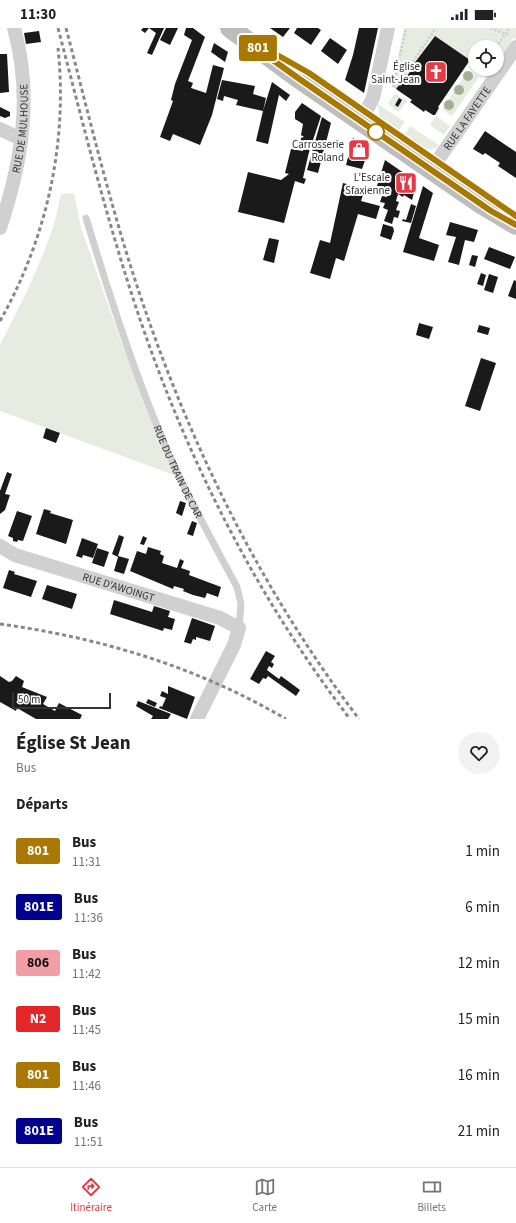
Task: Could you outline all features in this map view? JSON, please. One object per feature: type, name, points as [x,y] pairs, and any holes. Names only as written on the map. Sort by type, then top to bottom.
[{"type":"main road","points":[[230,28],[257,46],[274,62],[364,117],[434,166],[491,211],[516,225]]},
{"type":"main road","points":[[434,166],[516,216]]},
{"type":"street","name":"RUE DE MULHOUSE","points":[[0,228],[13,186],[21,140],[24,111],[24,87],[21,59],[14,28]]},
{"type":"street","points":[[364,117],[373,98],[388,28]]},
{"type":"street","name":"RUE LA FAYETTE","points":[[434,166],[514,50]]},
{"type":"street","points":[[0,129],[21,140]]},
{"type":"street","name":"RUE D'AWOINGT","points":[[0,546],[15,555],[220,618],[239,628]]},
{"type":"street","name":"RUE DU TRAIN DE CAR","points":[[197,719],[234,644],[239,628]]},
{"type":"lane","name":"RUE DU TRAIN DE CAR","points":[[86,218],[123,336],[159,431],[175,468],[237,587],[241,604],[239,628]]},
{"type":"path","points":[[406,28],[394,87],[436,28]]},
{"type":"path","points":[[491,28],[505,34],[514,50]]},
{"type":"path","points":[[501,40],[510,28]]},
{"type":"shaded area","points":[[404,28],[516,28],[516,40],[513,38],[504,52],[504,40],[468,40],[468,58],[434,36],[400,86],[399,85],[396,89],[392,86]]},
{"type":"shaded area","points":[[467,72],[468,76],[479,77],[452,116],[442,109]]},
{"type":"shaded area","points":[[395,93],[407,101],[399,112],[388,104]]},
{"type":"shaded area","points":[[378,104],[405,122],[399,130],[379,116]]},
{"type":"shaded area","points":[[436,116],[450,126],[444,135],[430,125]]},
{"type":"shaded area","points":[[410,126],[439,145],[431,149],[417,143],[405,134]]},
{"type":"shaded area","points":[[74,193],[81,228],[119,336],[174,475],[0,411],[0,345],[28,289],[43,254],[54,225],[61,194]]},
{"type":"building","points":[[143,28],[149,28],[145,33],[141,30]]},
{"type":"building","points":[[149,28],[164,28],[152,55],[147,53],[156,33]]},
{"type":"building","points":[[166,28],[178,28],[170,45],[160,40]]},
{"type":"building","points":[[186,28],[193,28],[205,37],[188,81],[193,83],[191,88],[206,93],[213,65],[224,68],[212,115],[200,145],[173,134],[170,141],[160,137],[173,101],[171,100],[175,84],[192,40],[184,35]]},
{"type":"building","points":[[270,28],[290,28],[283,37]]},
{"type":"building","points":[[297,28],[318,28],[321,30],[311,45],[294,33]]},
{"type":"building","points":[[359,28],[378,28],[364,93],[345,80],[353,55]]},
{"type":"building","points":[[39,31],[41,42],[26,44],[24,33]]},
{"type":"building","name":"Église Saint-Jean","points":[[435,36],[468,59],[468,63],[438,107],[439,108],[435,115],[425,110],[424,112],[410,102],[412,100],[396,89],[399,85],[400,86],[414,66],[413,65]]},
{"type":"building","points":[[330,38],[347,50],[338,64],[321,51]]},
{"type":"building","points":[[214,43],[228,52],[225,62],[211,52]]},
{"type":"building","points":[[0,54],[7,54],[9,92],[0,93]]},
{"type":"building","points":[[222,80],[255,86],[253,94],[266,98],[263,111],[236,105],[238,100],[224,96],[223,101],[217,99]]},
{"type":"building","points":[[272,82],[290,95],[286,101],[279,95],[268,144],[256,141]]},
{"type":"building","points":[[399,98],[402,100],[398,107],[395,105]]},
{"type":"building","points":[[302,103],[321,116],[309,152],[303,178],[306,179],[304,184],[295,181],[284,223],[238,212],[248,172],[281,180],[289,174],[285,173],[291,149],[303,151],[303,148],[300,146],[301,138],[304,137],[301,135],[303,124],[295,119],[295,112]]},
{"type":"building","points":[[0,107],[10,112],[10,116],[5,118],[0,116]]},
{"type":"building","points":[[322,117],[331,123],[318,173],[307,170]]},
{"type":"building","points":[[485,131],[516,152],[516,178],[498,166],[500,163],[485,153],[483,155],[473,149]]},
{"type":"building","points":[[353,138],[369,149],[362,169],[346,165]]},
{"type":"building","points":[[385,160],[417,182],[412,200],[404,195],[403,197],[398,194],[396,201],[399,202],[396,210],[400,211],[398,218],[394,217],[392,224],[384,221],[388,210],[383,208],[385,203],[380,202],[382,196],[387,197],[389,189],[377,186]]},
{"type":"building","points":[[343,183],[365,189],[361,201],[380,206],[376,219],[358,214],[344,261],[336,258],[330,279],[310,273],[320,240],[330,243]]},
{"type":"building","points":[[423,186],[433,193],[419,238],[439,245],[434,261],[403,252]]},
{"type":"building","points":[[411,204],[416,206],[411,223],[402,221],[403,219],[406,220]]},
{"type":"building","points":[[450,222],[478,230],[474,242],[465,240],[459,265],[448,262],[456,237],[446,235]]},
{"type":"building","points":[[383,224],[393,227],[394,231],[391,240],[380,236]]},
{"type":"building","points":[[269,238],[279,240],[274,263],[263,260]]},
{"type":"building","points":[[489,247],[515,257],[510,269],[484,259]]},
{"type":"building","points":[[472,255],[478,256],[475,267],[469,265]]},
{"type":"building","points":[[481,273],[486,275],[483,286],[477,284]]},
{"type":"building","points":[[489,274],[498,277],[493,293],[484,290]]},
{"type":"building","points":[[514,280],[516,281],[516,299],[508,296]]},
{"type":"building","points":[[419,323],[433,327],[429,339],[416,335]]},
{"type":"building","points":[[479,325],[490,328],[488,335],[477,332]]},
{"type":"building","points":[[481,358],[496,363],[480,411],[465,406]]},
{"type":"building","points":[[46,428],[60,433],[56,443],[43,438]]},
{"type":"building","points":[[7,472],[12,474],[5,494],[10,495],[5,510],[0,514],[0,491]]},
{"type":"building","points":[[180,501],[186,503],[182,516],[176,513]]},
{"type":"building","points":[[44,509],[51,511],[50,513],[73,520],[66,544],[36,534]]},
{"type":"building","points":[[17,511],[32,516],[23,541],[18,540],[17,542],[13,541],[13,538],[8,536]]},
{"type":"building","points":[[192,521],[197,523],[193,536],[187,534]]},
{"type":"building","points":[[119,535],[124,537],[118,556],[129,559],[124,574],[114,571],[118,557],[112,554]]},
{"type":"building","points":[[143,536],[147,538],[144,545],[140,544]]},
{"type":"building","points":[[82,538],[98,544],[93,558],[83,555],[82,558],[76,556]]},
{"type":"building","points":[[148,547],[161,551],[160,554],[164,556],[162,563],[177,568],[180,559],[184,561],[181,568],[190,571],[189,575],[221,587],[218,597],[207,593],[205,598],[193,595],[183,591],[184,589],[174,586],[173,589],[130,571],[137,551],[146,554]]},
{"type":"building","points":[[97,548],[109,552],[104,567],[92,563]]},
{"type":"building","points":[[9,570],[15,572],[14,574],[37,581],[31,597],[3,588]]},
{"type":"building","points":[[47,585],[77,594],[72,609],[42,599]]},
{"type":"building","points":[[114,600],[152,612],[154,606],[170,611],[168,617],[175,619],[172,630],[164,628],[163,631],[110,614]]},
{"type":"building","points":[[192,618],[215,626],[210,641],[196,637],[196,640],[193,639],[191,644],[184,642]]},
{"type":"building","points":[[266,651],[275,656],[271,662],[274,664],[272,668],[269,666],[267,670],[279,679],[281,676],[300,690],[296,696],[268,676],[266,679],[263,678],[259,684],[250,679]]},
{"type":"building","points":[[0,676],[9,682],[16,676],[24,681],[22,687],[47,697],[43,704],[55,711],[59,703],[82,715],[80,719],[36,719],[17,708],[16,711],[0,702]]},
{"type":"building","points":[[168,686],[195,697],[187,719],[159,708],[160,706],[162,707],[166,698],[160,696],[162,691],[168,694]]},
{"type":"building","points":[[148,699],[157,703],[155,707],[146,703]]},
{"type":"building","points":[[138,701],[171,714],[168,719],[151,719],[153,716],[136,706]]},
{"type":"railway","points":[[58,28],[111,226],[150,349],[172,405],[196,461],[222,515],[251,568],[281,620],[314,670],[350,719]]},
{"type":"railway","points":[[66,28],[100,160],[128,259],[159,349],[181,405],[231,514],[260,568],[290,619],[359,719]]},
{"type":"railway","points":[[0,321],[30,257],[42,223],[50,189],[60,119],[58,48]]},
{"type":"railway","points":[[0,624],[75,637],[148,657],[218,684],[286,719]]},
{"type":"bus line","name":"801","points":[[516,216],[309,73],[292,62],[257,46],[270,58],[298,78],[491,211],[516,225]]},
{"type":"place","name":"Église Saint-Jean","points":[[436,72]]},
{"type":"place","name":"Carrosserie Roland","points":[[359,150]]},
{"type":"place","name":"L’Escale Sfaxienne","points":[[406,183]]}]
